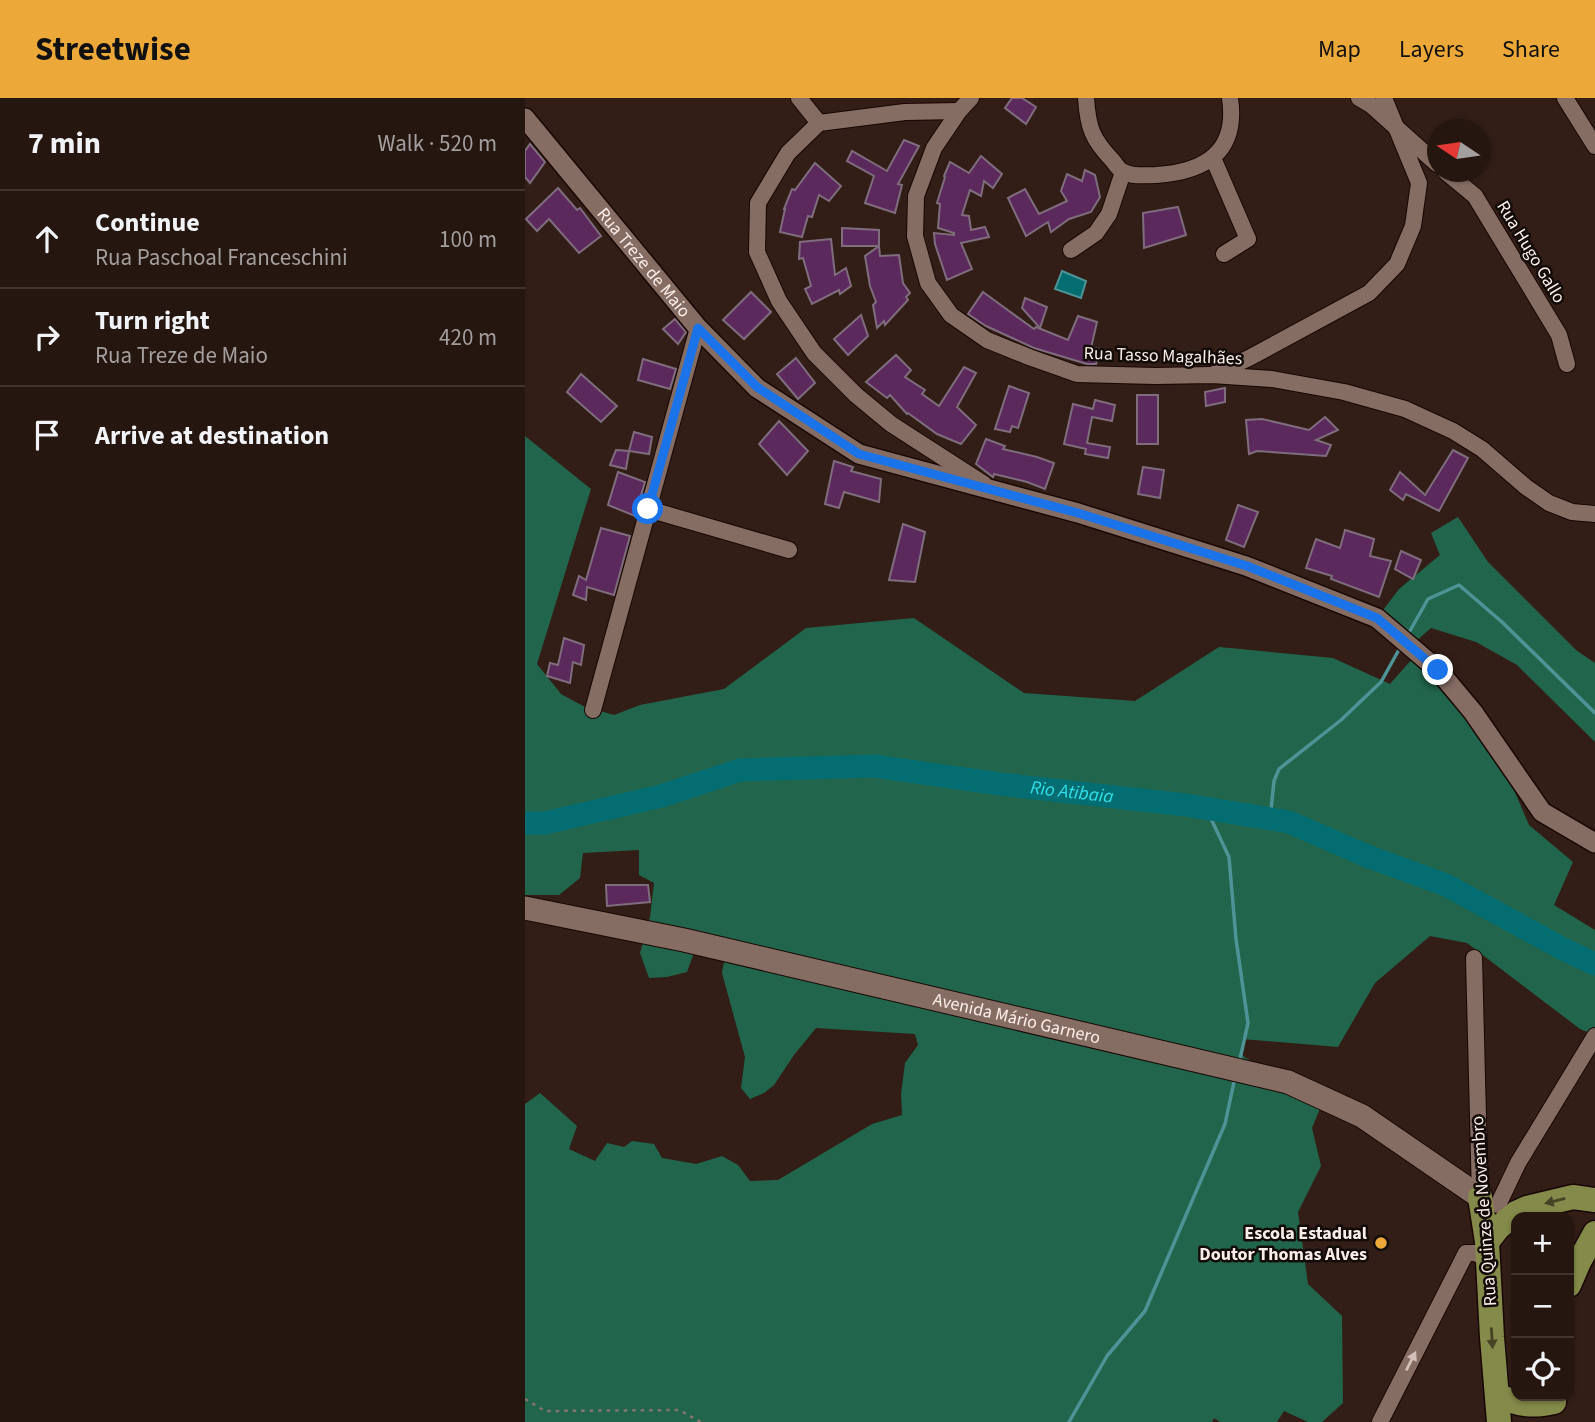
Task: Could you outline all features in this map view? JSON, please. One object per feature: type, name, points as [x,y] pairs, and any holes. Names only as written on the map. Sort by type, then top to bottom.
[{"type":"main road","name":"Avenida Mário Garnero","points":[[525,908],[684,940],[1288,1082],[1362,1116],[1498,1205]]},
{"type":"main road","points":[[1480,1251],[1498,1228],[1498,1205],[1527,1208],[1573,1196],[1595,1200]]},
{"type":"main road","name":"Rua Quinze de Novembro","points":[[1498,1205],[1480,1251],[1499,1422]]},
{"type":"main road","points":[[1573,1275],[1595,1233]]},
{"type":"main road","points":[[1497,1395],[1517,1404],[1555,1407]]},
{"type":"street","points":[[799,98],[819,123]]},
{"type":"street","name":"Rua Tasso Magalhães","points":[[971,98],[934,148],[916,197],[915,236],[928,283],[951,315],[987,340],[1077,373],[1109,376],[1212,375],[1272,379],[1344,392],[1405,409],[1453,430],[1482,449],[1549,503],[1572,512],[1595,514]]},
{"type":"street","points":[[1086,98],[1088,122],[1100,147],[1123,172],[1142,176],[1176,173],[1213,158],[1224,144],[1233,117],[1230,98]]},
{"type":"street","points":[[1565,98],[1595,146]]},
{"type":"street","points":[[1374,100],[1396,127],[1427,155]]},
{"type":"street","points":[[959,111],[905,112],[819,123],[788,153],[758,203],[757,252],[779,301],[814,353],[856,395],[891,424],[993,490]]},
{"type":"street","name":"Rua Treze de Maio","points":[[525,118],[698,328],[757,387],[859,454],[1078,513],[1247,566],[1377,618],[1438,670],[1473,712],[1542,812],[1595,843]]},
{"type":"street","points":[[1212,375],[1369,293],[1397,264],[1413,226],[1419,183],[1396,127]]},
{"type":"street","points":[[1213,158],[1248,239],[1224,254]]},
{"type":"street","points":[[1071,250],[1096,233],[1109,214],[1123,172]]},
{"type":"street","points":[[1419,183],[1427,175]]},
{"type":"street","name":"Rua Hugo Gallo","points":[[1458,182],[1475,196],[1559,335],[1567,364]]},
{"type":"street","points":[[593,710],[698,328]]},
{"type":"street","points":[[648,509],[789,550]]},
{"type":"street","name":"Rua Quinze de Novembro","points":[[1474,958],[1498,1205]]},
{"type":"street","points":[[1498,1205],[1518,1163],[1595,1036]]},
{"type":"street","points":[[1380,1422],[1480,1251]]},
{"type":"path","points":[[525,1399],[545,1410],[679,1410],[701,1422]]},
{"type":"green space","points":[[525,436],[591,489],[537,664],[561,694],[583,706],[614,715],[640,705],[724,689],[806,628],[914,618],[1024,693],[1135,701],[1219,647],[1333,658],[1390,684],[1413,658],[1466,712],[1509,778],[1529,825],[1573,862],[1554,905],[1595,930],[1595,1035],[1580,1029],[1467,943],[1430,936],[1375,983],[1338,1047],[1242,1039],[1243,1056],[1321,1106],[1312,1128],[1321,1166],[1298,1212],[1308,1284],[1342,1316],[1343,1403],[1322,1422],[1308,1422],[1284,1411],[1277,1422],[1220,1422],[1214,1418],[1212,1422],[525,1422],[525,1104],[540,1093],[577,1126],[569,1149],[595,1161],[607,1143],[624,1147],[632,1141],[654,1144],[662,1158],[696,1164],[722,1156],[738,1165],[750,1181],[778,1180],[872,1124],[902,1115],[901,1094],[905,1063],[918,1045],[915,1034],[816,1028],[774,1085],[750,1099],[741,1088],[745,1057],[722,973],[725,956],[695,950],[687,972],[649,978],[640,953],[650,917],[654,883],[639,875],[639,850],[583,853],[580,878],[559,895],[525,895]]},
{"type":"green space","points":[[1458,517],[1488,562],[1576,650],[1595,663],[1595,742],[1517,665],[1476,642],[1431,628],[1415,642],[1377,618],[1399,589],[1440,555],[1431,533]]},
{"type":"water","points":[[1062,271],[1086,281],[1081,298],[1055,289]]},
{"type":"building","points":[[1012,98],[1022,98],[1036,107],[1026,124],[1005,108]]},
{"type":"building","points":[[904,140],[919,146],[898,184],[902,185],[895,213],[865,203],[874,176],[847,161],[852,151],[887,171]]},
{"type":"building","points":[[530,144],[545,162],[530,183],[525,177],[525,151]]},
{"type":"building","points":[[981,156],[1002,174],[993,188],[984,181],[981,196],[970,190],[962,215],[969,216],[971,230],[985,227],[989,237],[961,243],[972,269],[947,280],[934,233],[954,235],[938,228],[940,204],[937,203],[944,176],[950,162],[969,173]]},
{"type":"building","points":[[815,163],[841,186],[829,201],[819,195],[812,217],[808,216],[802,237],[780,232],[784,209],[792,189],[795,190]]},
{"type":"building","points":[[1085,170],[1095,175],[1100,197],[1091,212],[1069,219],[1051,232],[1048,222],[1026,236],[1008,198],[1025,189],[1039,214],[1067,201],[1061,191],[1067,174],[1082,181]]},
{"type":"building","points":[[558,188],[577,210],[580,208],[601,236],[579,253],[549,219],[537,231],[526,219]]},
{"type":"building","points":[[1178,207],[1186,235],[1144,248],[1143,213]]},
{"type":"building","points":[[842,228],[879,230],[879,246],[842,246]]},
{"type":"building","points":[[831,239],[835,275],[846,268],[851,286],[840,294],[839,290],[812,304],[805,289],[811,286],[803,258],[799,259],[800,242]]},
{"type":"building","points":[[879,246],[880,256],[899,255],[903,283],[910,293],[906,297],[908,300],[885,325],[884,321],[877,328],[873,305],[876,302],[870,286],[865,256]]},
{"type":"building","points":[[751,292],[771,312],[744,339],[723,320]]},
{"type":"building","points":[[983,292],[1034,329],[1036,327],[1068,340],[1078,316],[1097,322],[1091,348],[1101,349],[1096,364],[1087,364],[1034,348],[986,326],[968,314]]},
{"type":"building","points":[[1025,298],[1047,307],[1040,328],[1022,308]]},
{"type":"building","points":[[861,315],[868,336],[848,355],[834,339]]},
{"type":"building","points":[[675,319],[686,332],[678,344],[663,329]]},
{"type":"building","points":[[896,355],[911,370],[905,377],[925,390],[922,394],[939,406],[964,367],[976,373],[957,407],[976,425],[961,444],[937,434],[907,414],[890,395],[887,398],[866,382]]},
{"type":"building","points":[[796,358],[815,383],[798,399],[777,374]]},
{"type":"building","points":[[643,359],[676,369],[670,389],[638,380]]},
{"type":"building","points":[[581,374],[617,406],[601,422],[567,392]]},
{"type":"building","points":[[1009,386],[1029,393],[1018,428],[1012,426],[1010,432],[995,429]]},
{"type":"building","points":[[1225,388],[1225,402],[1206,406],[1205,392]]},
{"type":"building","points":[[1137,395],[1158,395],[1158,444],[1137,444]]},
{"type":"building","points":[[1095,400],[1115,405],[1112,421],[1092,417],[1087,443],[1110,447],[1108,458],[1085,454],[1086,449],[1064,444],[1073,404],[1093,409]]},
{"type":"building","points":[[1325,417],[1338,430],[1316,440],[1331,445],[1326,456],[1257,451],[1249,454],[1246,420],[1262,419],[1309,430]]},
{"type":"building","points":[[779,421],[808,451],[787,475],[759,444]]},
{"type":"building","points":[[634,432],[652,437],[649,454],[629,451]]},
{"type":"building","points":[[986,439],[1005,446],[1003,449],[1054,463],[1045,489],[994,474],[993,477],[976,464]]},
{"type":"building","points":[[616,450],[629,451],[626,469],[610,465]]},
{"type":"building","points":[[1453,450],[1468,458],[1439,511],[1406,494],[1403,500],[1390,490],[1400,472],[1425,495]]},
{"type":"building","points":[[834,461],[853,467],[851,471],[881,479],[879,502],[844,492],[839,508],[825,504]]},
{"type":"building","points":[[1143,467],[1164,470],[1160,498],[1138,494]]},
{"type":"building","points":[[618,472],[645,482],[635,516],[608,505]]},
{"type":"building","points":[[1238,505],[1258,512],[1244,547],[1226,540]]},
{"type":"building","points":[[903,524],[925,532],[915,582],[889,580]]},
{"type":"building","points":[[601,528],[630,536],[614,595],[587,587],[586,600],[573,595],[579,576],[586,580]]},
{"type":"building","points":[[1345,530],[1374,539],[1370,556],[1391,561],[1379,597],[1331,579],[1332,576],[1306,568],[1316,539],[1340,548]]},
{"type":"building","points":[[1401,551],[1421,560],[1413,579],[1395,569]]},
{"type":"building","points":[[564,638],[584,645],[581,665],[573,662],[570,683],[547,676],[550,663],[558,665]]},
{"type":"building","points":[[606,885],[648,885],[650,902],[607,906]]},
{"type":"waterway","points":[[1407,636],[1428,599],[1459,585],[1502,622],[1595,713]]},
{"type":"waterway","points":[[1270,819],[1274,781],[1279,769],[1341,720],[1381,682],[1401,646]]},
{"type":"waterway","name":"Rio Atibaia","points":[[525,823],[545,823],[661,796],[740,770],[874,766],[1000,784],[1186,805],[1289,822],[1367,856],[1446,885],[1595,964]]},
{"type":"waterway","points":[[1206,808],[1229,857],[1236,939],[1248,1023],[1240,1059]]},
{"type":"waterway","points":[[1069,1422],[1107,1356],[1145,1311],[1225,1124],[1234,1082]]},
{"type":"place","name":"Escola Estadual Doutor Thomas Alves","points":[[1381,1243]]},
{"type":"route","points":[[648,509],[698,328],[757,387],[859,454],[1078,513],[1247,566],[1377,618],[1438,670]]}]
